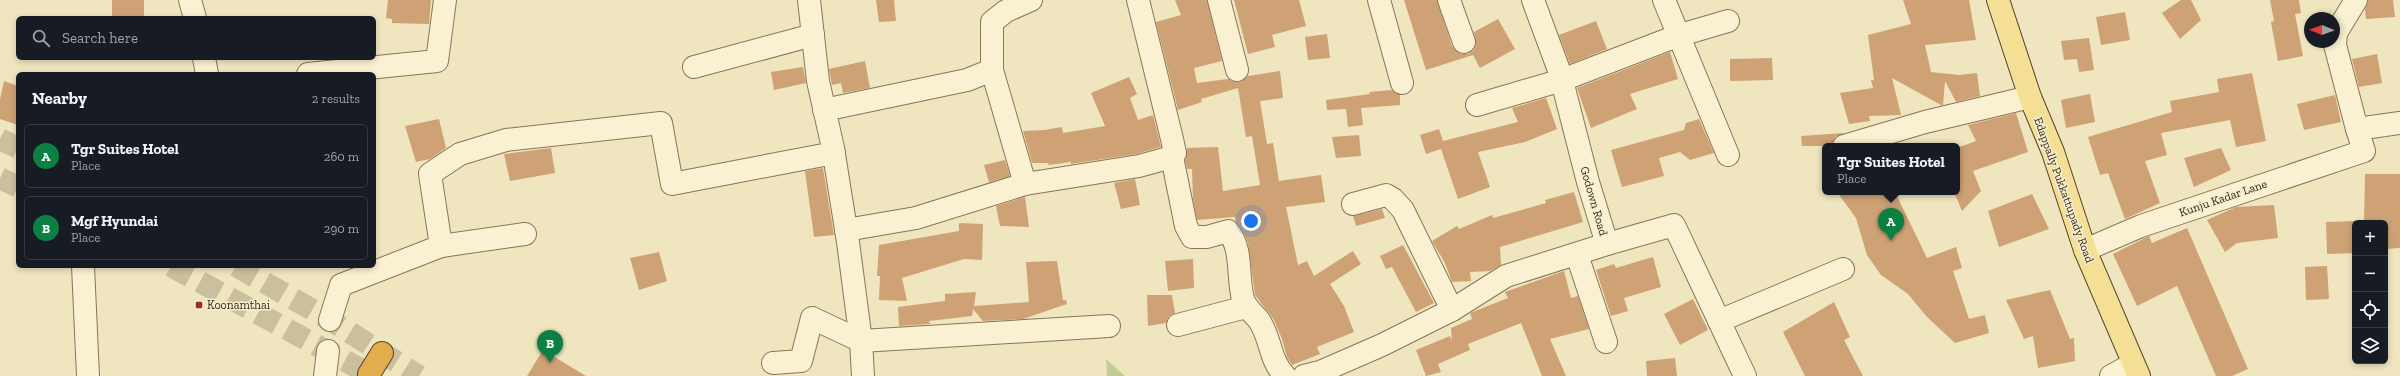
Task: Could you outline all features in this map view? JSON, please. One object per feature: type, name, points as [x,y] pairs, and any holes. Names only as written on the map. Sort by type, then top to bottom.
[{"type":"highway","points":[[369,374],[382,353]]},
{"type":"main road","name":"Edappally Pukkattupady Road","points":[[1998,0],[2030,97],[2053,152],[2084,250],[2136,370]]},
{"type":"street","points":[[190,0],[194,16]]},
{"type":"street","points":[[328,72],[437,61],[445,0]]},
{"type":"street","points":[[809,0],[818,80],[834,153],[846,230],[863,376]]},
{"type":"street","points":[[1025,184],[992,70],[992,22],[1006,11],[1032,0]]},
{"type":"street","points":[[1138,0],[1175,153],[1172,157],[1186,226],[1192,237],[1208,237],[1228,231],[1231,234],[1236,247],[1240,283],[1246,307],[1258,319],[1278,368],[1286,376]]},
{"type":"street","points":[[1219,0],[1237,70]]},
{"type":"street","points":[[1379,0],[1402,83]]},
{"type":"street","points":[[1449,0],[1464,42]]},
{"type":"street","name":"Godown Road","points":[[1533,0],[1562,80],[1588,182],[1607,244],[1674,224],[1745,376]]},
{"type":"street","points":[[1664,0],[1677,36],[1728,154]]},
{"type":"street","points":[[2356,0],[2336,33],[2335,45],[2357,129],[2400,123]]},
{"type":"street","points":[[1477,105],[1562,80],[1677,36],[1728,21]]},
{"type":"street","points":[[694,67],[813,35]]},
{"type":"street","points":[[204,60],[207,72]]},
{"type":"street","points":[[824,110],[968,80],[992,70]]},
{"type":"street","points":[[1854,143],[1925,122],[2030,97]]},
{"type":"street","points":[[441,246],[430,174],[460,154],[506,140],[661,123],[672,184],[834,153]]},
{"type":"street","name":"Kunju Kadar Lane","points":[[2084,250],[2141,226],[2364,151],[2357,129]]},
{"type":"street","points":[[846,230],[916,218],[1025,184],[1139,166],[1172,157]]},
{"type":"street","points":[[1353,204],[1386,195],[1393,199],[1403,210],[1452,310]]},
{"type":"street","points":[[330,320],[341,285],[441,246],[526,234]]},
{"type":"street","points":[[1304,376],[1320,372],[1382,345],[1452,310],[1506,276],[1577,255],[1607,244]]},
{"type":"street","points":[[1577,255],[1606,342]]},
{"type":"street","points":[[83,268],[88,376]]},
{"type":"street","points":[[1719,320],[1843,269]]},
{"type":"street","points":[[1178,325],[1246,307]]},
{"type":"street","points":[[773,363],[801,361],[812,318],[860,341],[1109,326]]},
{"type":"street","points":[[325,376],[328,350]]},
{"type":"street","points":[[2111,376],[2136,370]]},
{"type":"green space","points":[[1106,359],[1125,376],[1107,376]]},
{"type":"building","points":[[112,0],[144,0],[144,16],[112,16]]},
{"type":"building","points":[[388,0],[431,0],[429,24],[392,23],[392,19],[386,18]]},
{"type":"building","points":[[876,0],[894,0],[896,21],[879,22]]},
{"type":"building","points":[[1175,0],[1207,0],[1222,61],[1194,68],[1197,83],[1228,79],[1240,82],[1248,76],[1280,71],[1283,98],[1260,101],[1267,144],[1273,143],[1279,181],[1321,175],[1325,202],[1286,207],[1298,265],[1307,261],[1314,276],[1353,251],[1361,264],[1330,284],[1344,306],[1354,332],[1317,347],[1320,354],[1292,365],[1287,357],[1282,339],[1274,320],[1255,295],[1248,243],[1243,231],[1236,222],[1235,217],[1197,220],[1193,199],[1192,169],[1187,169],[1185,160],[1187,148],[1218,147],[1223,191],[1260,185],[1252,136],[1246,137],[1238,88],[1201,99],[1202,102],[1178,110],[1156,22],[1181,15]]},
{"type":"building","points":[[1234,0],[1299,0],[1306,26],[1272,35],[1275,47],[1248,54]]},
{"type":"building","points":[[1404,0],[1437,0],[1452,46],[1461,54],[1469,54],[1474,50],[1476,44],[1474,32],[1498,19],[1515,49],[1480,68],[1473,55],[1426,70]]},
{"type":"building","points":[[1903,0],[1969,0],[1976,40],[1925,45],[1931,72],[1959,75],[1977,73],[1980,96],[1956,102],[1945,81],[1943,105],[1941,105],[1892,78],[1901,115],[1869,116],[1870,121],[1849,124],[1840,93],[1873,88],[1871,80],[1874,80],[1868,35],[1911,24]]},
{"type":"building","points":[[2181,0],[2191,0],[2201,20],[2180,39],[2162,13]]},
{"type":"building","points":[[2270,0],[2299,0],[2301,13],[2295,14],[2303,56],[2278,61],[2271,22],[2274,21]]},
{"type":"building","points":[[2368,0],[2393,0],[2395,17],[2366,19],[2365,10]]},
{"type":"building","points":[[2125,12],[2130,40],[2101,45],[2096,17]]},
{"type":"building","points":[[1596,21],[1607,49],[1570,64],[1559,35]]},
{"type":"building","points":[[1327,34],[1330,58],[1308,60],[1305,37]]},
{"type":"building","points":[[2089,38],[2094,70],[2079,72],[2077,59],[2064,60],[2061,41]]},
{"type":"building","points":[[1670,52],[1678,79],[1630,94],[1637,109],[1591,128],[1577,88]]},
{"type":"building","points":[[2377,54],[2382,83],[2359,87],[2352,59]]},
{"type":"building","points":[[1772,58],[1773,80],[1730,81],[1730,59]]},
{"type":"building","points":[[865,61],[870,88],[843,93],[841,83],[832,85],[829,69]]},
{"type":"building","points":[[803,67],[806,83],[774,90],[771,72]]},
{"type":"building","points":[[2252,73],[2266,141],[2236,147],[2230,120],[2161,133],[2167,155],[2145,161],[2160,203],[2125,219],[2108,173],[2100,175],[2088,137],[2172,112],[2170,101],[2219,92],[2217,79]]},
{"type":"building","points":[[1129,77],[1137,94],[1130,98],[1138,120],[1153,115],[1161,147],[1136,154],[1071,164],[1071,162],[1049,165],[1048,163],[1032,163],[1023,131],[1062,127],[1063,133],[1105,126],[1091,93]]},
{"type":"building","points":[[4,81],[16,85],[16,124],[0,119],[0,99]]},
{"type":"building","points":[[1392,90],[1400,95],[1400,105],[1361,108],[1363,125],[1348,127],[1346,109],[1327,110],[1326,100],[1370,94],[1369,92]]},
{"type":"building","points":[[2090,94],[2095,122],[2066,128],[2061,100]]},
{"type":"building","points":[[2335,95],[2341,122],[2304,130],[2297,104]]},
{"type":"building","points":[[1546,98],[1557,129],[1525,142],[1478,152],[1490,187],[1458,199],[1441,149],[1426,154],[1420,135],[1439,129],[1443,141],[1518,122],[1512,108]]},
{"type":"building","points":[[2016,113],[2028,152],[1973,171],[1981,191],[1962,211],[1955,195],[1960,195],[1960,147],[1976,141],[1968,125]]},
{"type":"building","points":[[439,119],[446,148],[430,159],[416,162],[405,126]]},
{"type":"building","points":[[1699,119],[1714,153],[1690,160],[1680,152],[1659,158],[1664,176],[1622,187],[1611,150],[1684,130],[1686,123]]},
{"type":"building","points":[[1845,133],[1835,137],[1833,143],[1822,143],[1822,146],[1802,146],[1801,136]]},
{"type":"building","points":[[1359,135],[1361,156],[1336,158],[1332,137]]},
{"type":"building","points":[[551,148],[555,173],[510,181],[504,154]]},
{"type":"building","points":[[2221,148],[2231,170],[2194,187],[2184,158]]},
{"type":"building","points":[[1005,160],[1010,176],[989,182],[984,165]]},
{"type":"building","points":[[823,168],[834,235],[814,237],[805,171]]},
{"type":"building","points":[[2365,174],[2400,174],[2400,248],[2388,249],[2388,220],[2364,220]]},
{"type":"building","points":[[1135,179],[1140,205],[1121,209],[1114,183]]},
{"type":"building","points":[[1574,192],[1583,222],[1500,247],[1501,265],[1490,271],[1470,272],[1471,281],[1452,282],[1445,263],[1432,241],[1457,226],[1459,229],[1492,215],[1493,218],[1546,203],[1545,200]]},
{"type":"building","points":[[2032,194],[2049,229],[1999,247],[1988,211]]},
{"type":"building","points":[[1839,195],[1896,195],[1927,258],[1956,247],[1962,268],[1953,271],[1969,319],[1985,315],[1989,333],[1955,343],[1927,317],[1908,294],[1881,275],[1867,255],[1856,218]]},
{"type":"building","points":[[1025,197],[1029,227],[1000,226],[996,206]]},
{"type":"building","points":[[2274,205],[2278,238],[2237,243],[2225,252],[2207,220],[2236,207]]},
{"type":"building","points":[[1382,209],[1385,218],[1356,226],[1353,216]]},
{"type":"building","points":[[2352,221],[2352,253],[2327,254],[2326,222]]},
{"type":"building","points":[[959,223],[983,224],[982,260],[964,259],[902,278],[907,301],[879,300],[880,276],[877,276],[879,245],[959,231]]},
{"type":"building","points":[[2187,228],[2248,369],[2232,376],[2216,376],[2177,286],[2137,306],[2113,254],[2149,236],[2152,243]]},
{"type":"building","points":[[1403,245],[1434,303],[1416,312],[1392,267],[1386,269],[1380,256]]},
{"type":"building","points":[[659,252],[667,281],[639,290],[630,258]]},
{"type":"building","points":[[1653,257],[1661,287],[1624,298],[1628,311],[1611,316],[1596,270],[1614,264],[1616,268]]},
{"type":"building","points":[[1193,259],[1194,288],[1168,291],[1165,261]]},
{"type":"building","points":[[1057,261],[1063,300],[1066,300],[1067,304],[1023,319],[983,321],[973,309],[972,316],[929,321],[930,324],[899,326],[898,307],[945,301],[945,294],[976,292],[974,306],[1029,302],[1026,262]]},
{"type":"building","points":[[2327,266],[2329,299],[2306,300],[2305,267]]},
{"type":"building","points":[[1564,271],[1571,298],[1578,296],[1589,329],[1550,339],[1566,376],[1542,376],[1521,323],[1468,344],[1470,350],[1438,364],[1441,372],[1426,376],[1416,350],[1450,336],[1452,340],[1451,328],[1472,319],[1470,313],[1508,298],[1505,292]]},
{"type":"building","points":[[2050,290],[2070,339],[2074,338],[2075,361],[2038,368],[2033,336],[2024,339],[2006,300]]},
{"type":"building","points":[[1147,295],[1172,295],[1175,313],[1169,316],[1166,323],[1148,326]]},
{"type":"building","points":[[1693,299],[1708,330],[1680,345],[1664,314]]},
{"type":"building","points":[[1834,302],[1850,337],[1844,340],[1863,376],[1805,376],[1783,332]]},
{"type":"building","points":[[543,350],[586,376],[527,376]]},
{"type":"building","points":[[1675,358],[1677,376],[1647,376],[1646,361]]},
{"type":"tunnel","points":[[0,139],[16,147]]},
{"type":"tunnel","points":[[0,178],[16,186]]},
{"type":"tunnel","points":[[175,268],[373,376]]},
{"type":"tunnel","points":[[239,268],[330,320],[419,376]]},
{"type":"place","name":"Tgr Suites Hotel","points":[[1891,241]]},
{"type":"place","name":"Koonamthai","points":[[199,305]]},
{"type":"place","name":"Mgf Hyundai","points":[[550,363]]}]
